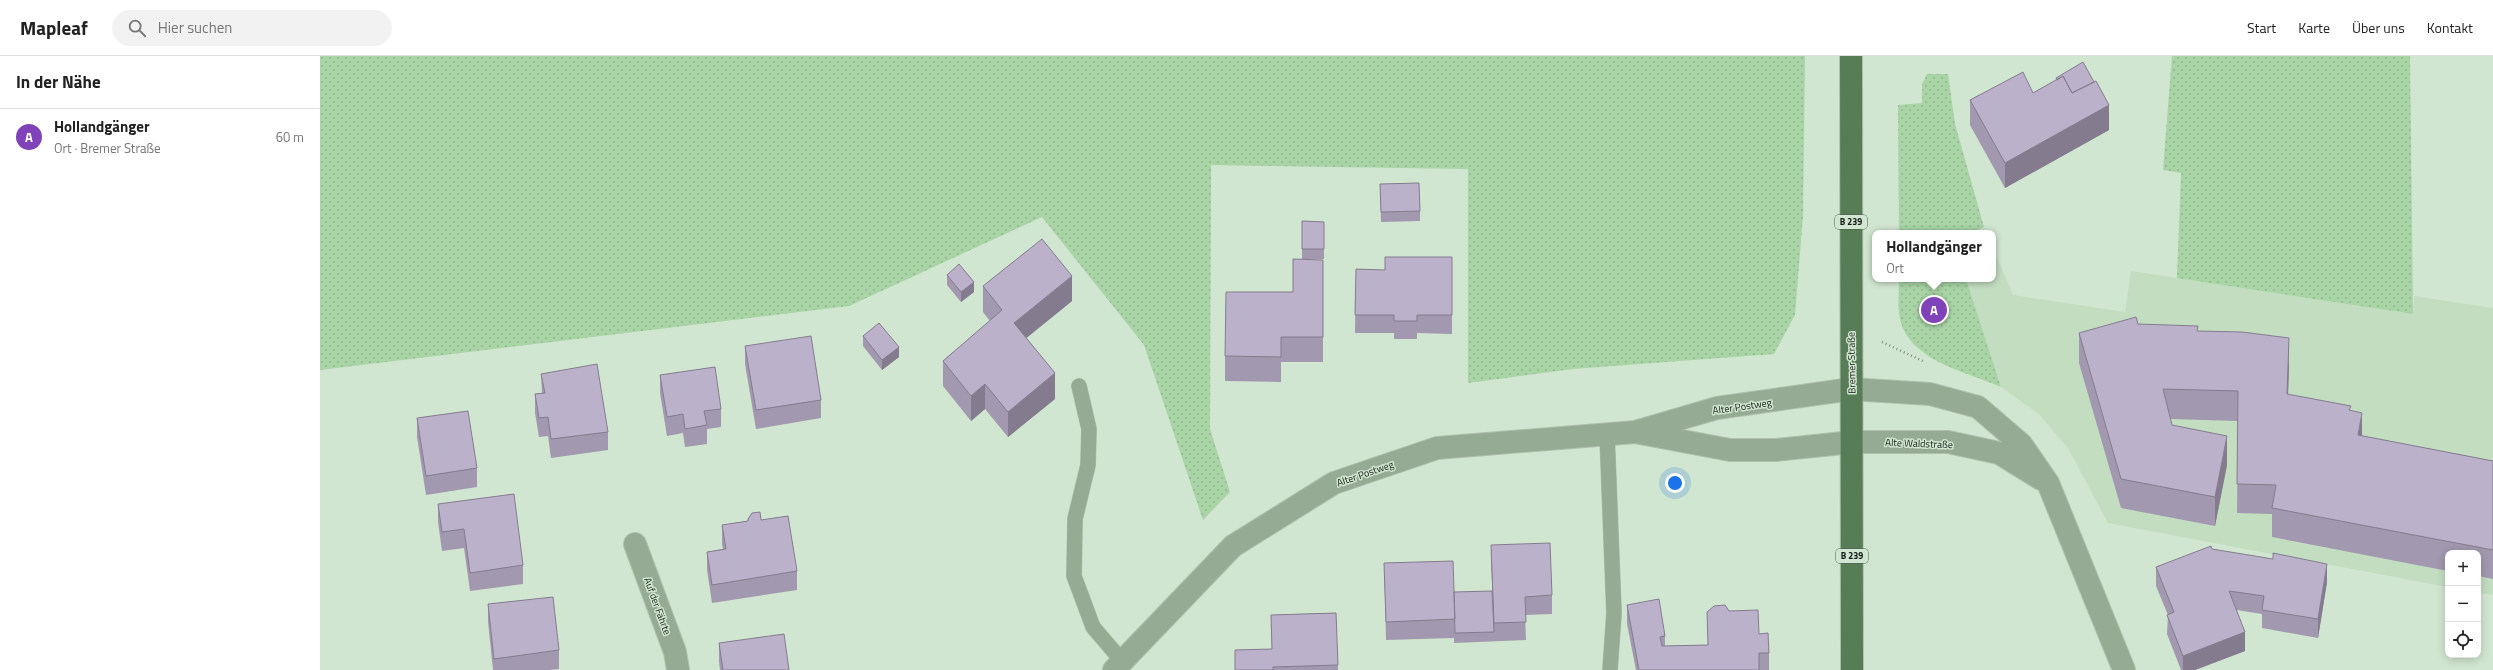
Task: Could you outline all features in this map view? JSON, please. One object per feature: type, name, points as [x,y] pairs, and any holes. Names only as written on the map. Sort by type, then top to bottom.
[{"type":"main road","name":"Bremer Straße","points":[[1851,56],[1851,389],[1853,442],[1852,670]]},
{"type":"street","name":"Alter Postweg","points":[[1118,666],[1233,546],[1334,483],[1437,448],[1635,432],[1717,408],[1851,389]]},
{"type":"street","points":[[1851,389],[1930,394],[1978,407],[2021,444],[2048,483],[2124,670]]},
{"type":"street","name":"Alter Postweg","points":[[1635,432],[1730,450],[1776,450],[1853,442]]},
{"type":"street","name":"Alte Waldstraße","points":[[1853,442],[1948,442],[1999,453],[2048,483]]},
{"type":"street","name":"Auf der Fährte","points":[[635,544],[675,652],[678,670]]},
{"type":"lane","points":[[1079,386],[1089,429],[1088,465],[1075,519],[1074,576],[1093,627],[1118,666]]},
{"type":"lane","points":[[1608,434],[1614,613],[1610,670]]},
{"type":"shaded area","points":[[1996,255],[2013,295],[2125,312],[2131,271],[2413,314],[2414,296],[2493,308],[2493,595],[2481,593],[2481,550],[2445,550],[2445,586],[2108,523],[2068,448],[2039,414],[2001,387],[1967,282],[1996,282]]},
{"type":"green space","points":[[320,56],[1805,56],[1803,216],[1795,315],[1774,354],[1573,369],[1468,383],[1468,169],[1211,165],[1210,429],[1230,492],[1203,520],[1144,345],[1042,217],[849,306],[320,370]]},
{"type":"green space","points":[[2172,56],[2410,56],[2413,314],[2177,278],[2181,173],[2163,170]]},
{"type":"green space","points":[[1927,74],[1948,74],[1955,124],[1984,227],[1978,230],[1899,230],[1898,105],[1922,103],[1922,84]]},
{"type":"green space","points":[[1899,282],[1967,282],[2001,387],[1938,362],[1924,353],[1912,342],[1903,329],[1899,313]]},
{"type":"building","points":[[2083,62],[2094,82],[2072,93],[2063,76],[2057,80],[2056,78]]},
{"type":"building","points":[[2023,72],[2033,93],[2063,76],[2072,93],[2096,81],[2109,105],[2005,163],[1970,100]]},
{"type":"building","points":[[1419,183],[1420,211],[1381,212],[1380,184]]},
{"type":"building","points":[[1302,221],[1324,222],[1324,249],[1302,249]]},
{"type":"building","points":[[1042,239],[1072,276],[1014,323],[1055,373],[1008,412],[985,384],[971,396],[943,361],[1002,310],[983,286]]},
{"type":"building","points":[[1385,257],[1452,257],[1452,315],[1417,315],[1417,321],[1394,321],[1394,315],[1355,315],[1356,269],[1385,270]]},
{"type":"building","points":[[1293,259],[1323,260],[1323,337],[1281,337],[1281,357],[1225,356],[1226,292],[1293,292]]},
{"type":"building","points":[[959,264],[974,282],[961,292],[947,275]]},
{"type":"building","points":[[2136,317],[2138,324],[2198,326],[2197,331],[2242,332],[2289,338],[2287,394],[2351,406],[2349,410],[2362,413],[2358,435],[2493,461],[2493,550],[2272,508],[2276,485],[2237,484],[2238,391],[2163,389],[2172,425],[2227,436],[2215,497],[2121,479],[2079,333]]},
{"type":"building","points":[[879,323],[899,347],[882,360],[863,336]]},
{"type":"building","points":[[811,336],[821,400],[756,410],[745,346]]},
{"type":"building","points":[[597,364],[608,432],[551,439],[548,417],[539,418],[535,394],[545,393],[541,374]]},
{"type":"building","points":[[715,367],[721,409],[704,411],[707,425],[685,429],[683,414],[667,417],[660,375]]},
{"type":"building","points":[[468,411],[477,468],[426,476],[417,418]]},
{"type":"building","points":[[514,494],[523,565],[470,573],[464,529],[442,532],[438,504]]},
{"type":"building","points":[[760,512],[761,520],[788,516],[797,571],[712,585],[707,552],[726,549],[722,525],[748,521],[752,513]]},
{"type":"building","points":[[1550,543],[1552,595],[1525,597],[1526,622],[1494,623],[1491,545]]},
{"type":"building","points":[[2211,546],[2212,549],[2273,559],[2273,553],[2327,564],[2318,619],[2262,610],[2264,596],[2229,591],[2245,632],[2183,656],[2167,615],[2174,612],[2156,567]]},
{"type":"building","points":[[1453,561],[1455,619],[1386,622],[1384,563]]},
{"type":"building","points":[[1492,591],[1494,632],[1455,633],[1454,592]]},
{"type":"building","points":[[553,597],[559,650],[494,659],[488,604]]},
{"type":"building","points":[[1659,599],[1665,636],[1660,637],[1662,646],[1708,645],[1707,612],[1714,606],[1725,605],[1729,611],[1758,610],[1759,634],[1768,633],[1769,653],[1759,653],[1759,670],[1639,670],[1627,605]]},
{"type":"building","points":[[1336,613],[1338,665],[1273,667],[1273,670],[1235,670],[1235,650],[1272,649],[1271,615]]},
{"type":"building","points":[[784,634],[789,670],[723,670],[719,643]]},
{"type":"place","name":"Hollandgänger","points":[[1934,310]]}]
